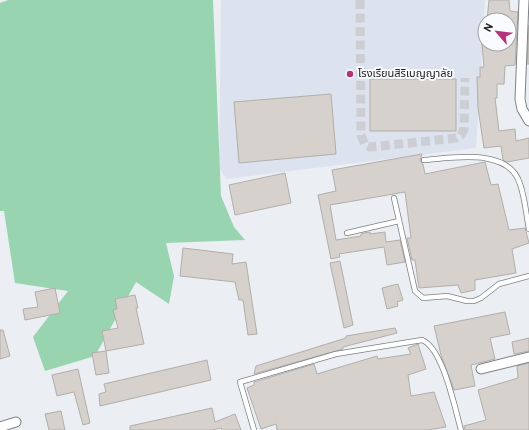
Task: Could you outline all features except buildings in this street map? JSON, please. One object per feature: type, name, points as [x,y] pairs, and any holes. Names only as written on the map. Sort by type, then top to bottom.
[{"type":"street","points":[[524,0],[520,99],[522,109],[529,121]]},
{"type":"street","points":[[481,369],[529,357]]},
{"type":"street","points":[[0,427],[16,422]]},
{"type":"lane","points":[[424,160],[480,156],[504,165],[515,174],[520,183],[529,229]]},
{"type":"lane","points":[[394,198],[415,291],[423,298],[447,296],[467,301],[474,301],[481,298],[499,284],[529,276]]},
{"type":"lane","points":[[347,233],[399,221]]},
{"type":"lane","points":[[254,430],[240,382],[336,354],[422,340],[428,342],[442,365],[461,430]]},
{"type":"shaded area","name":"โรงเรียนสิริเบญญาลัย","points":[[221,0],[485,0],[484,12],[477,12],[477,52],[482,52],[476,148],[226,179],[219,168]]},
{"type":"green space","points":[[8,0],[213,0],[221,196],[234,227],[245,240],[166,243],[174,276],[169,304],[136,282],[95,356],[45,371],[33,337],[68,291],[15,283],[4,211],[0,211],[0,3]]},
{"type":"tunnel","points":[[360,0],[361,135],[365,145],[370,147],[381,146],[456,138],[461,135],[464,129],[465,78]]},
{"type":"place","name":"โรงเรียนสิริเบญญาลัย","points":[[350,74]]}]
